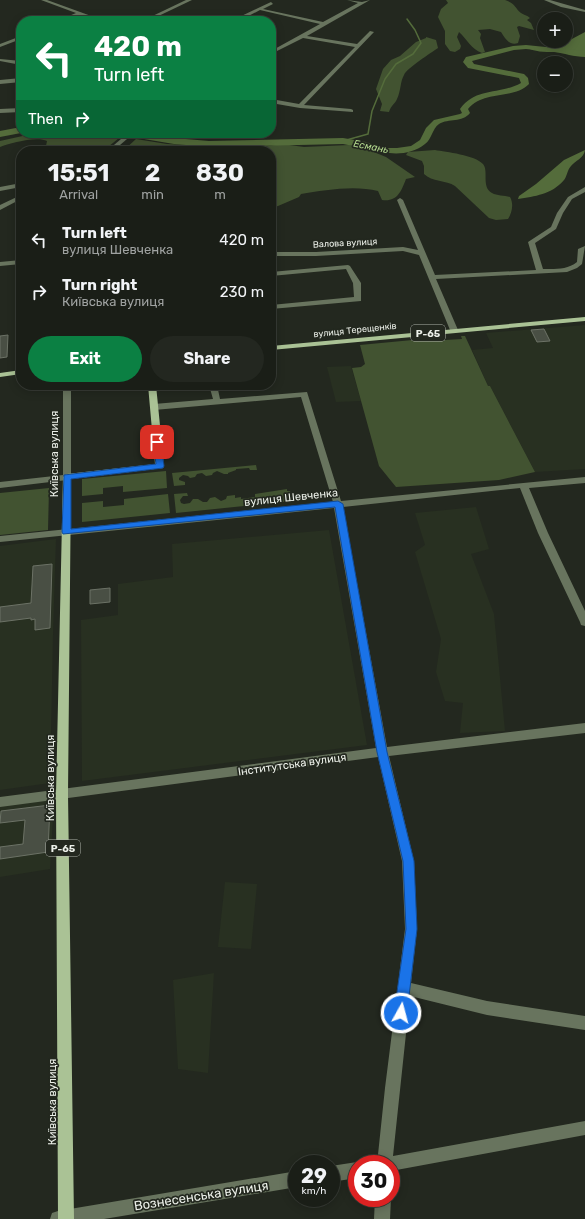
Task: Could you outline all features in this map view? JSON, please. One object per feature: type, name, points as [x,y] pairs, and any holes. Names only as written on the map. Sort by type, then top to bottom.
[{"type":"main road","name":"вулиця Терещенків","points":[[276,348],[585,319]]},
{"type":"main road","points":[[0,374],[16,372]]},
{"type":"main road","points":[[67,477],[160,466],[152,390]]},
{"type":"main road","name":"Київська вулиця","points":[[63,1219],[62,794],[67,477]]},
{"type":"street","points":[[43,0],[89,16]]},
{"type":"street","points":[[155,16],[190,0]]},
{"type":"street","points":[[348,0],[362,3]]},
{"type":"street","points":[[276,50],[368,0]]},
{"type":"street","points":[[546,0],[585,11]]},
{"type":"street","points":[[245,16],[271,3]]},
{"type":"street","points":[[259,9],[324,24]]},
{"type":"street","points":[[72,16],[80,13]]},
{"type":"street","points":[[300,106],[372,32]]},
{"type":"street","points":[[302,36],[358,46]]},
{"type":"street","points":[[0,46],[16,39]]},
{"type":"street","points":[[0,60],[16,62]]},
{"type":"street","points":[[0,82],[16,80]]},
{"type":"street","points":[[276,102],[300,106],[351,111]]},
{"type":"street","points":[[0,111],[16,110]]},
{"type":"street","points":[[116,146],[125,138]]},
{"type":"street","points":[[0,190],[16,186]]},
{"type":"street","points":[[540,271],[532,242],[554,228],[560,213],[570,198],[585,189]]},
{"type":"street","points":[[0,208],[16,200]]},
{"type":"street","points":[[400,200],[420,253],[454,330]]},
{"type":"street","points":[[431,277],[567,270],[580,263],[581,249],[585,248]]},
{"type":"street","name":"Валова вулиця","points":[[276,254],[316,254],[403,249],[420,253]]},
{"type":"street","points":[[0,264],[16,262]]},
{"type":"street","points":[[276,274],[348,267],[357,283],[358,299],[276,307]]},
{"type":"street","name":"Київська вулиця","points":[[67,390],[67,477]]},
{"type":"street","points":[[214,390],[217,401]]},
{"type":"street","points":[[154,407],[304,394],[338,504],[382,752],[408,861],[411,929],[392,1088],[386,1155]]},
{"type":"street","points":[[0,485],[67,477]]},
{"type":"street","name":"вулиця Шевченка","points":[[0,539],[523,485],[585,480]]},
{"type":"street","points":[[523,485],[543,533],[581,605],[585,622]]},
{"type":"street","name":"Інститутська вулиця","points":[[0,802],[382,752],[585,728]]},
{"type":"street","points":[[404,988],[487,1008],[585,1023]]},
{"type":"street","points":[[400,1162],[585,1128]]},
{"type":"street","name":"Вознесенська вулиця","points":[[63,1219],[288,1181]]},
{"type":"street","points":[[382,1219],[383,1207]]},
{"type":"shaded area","points":[[446,0],[505,0],[511,3],[521,13],[530,18],[527,20],[531,23],[534,30],[519,26],[517,27],[520,36],[518,43],[515,44],[508,41],[501,32],[490,29],[478,30],[481,34],[480,38],[485,52],[482,53],[472,46],[459,32],[457,37],[461,46],[460,49],[455,52],[450,51],[445,44],[445,31],[438,17],[441,9],[448,3]]},
{"type":"shaded area","points":[[585,32],[585,57],[536,51],[526,47],[573,48],[573,38]]},
{"type":"shaded area","points":[[426,37],[436,40],[438,48],[406,72],[397,99],[389,112],[380,111],[382,104],[376,89],[383,69],[391,60],[400,56],[416,42]]},
{"type":"shaded area","points":[[16,137],[119,138],[109,146],[46,146],[47,141],[37,139],[17,142],[0,147],[0,141]]},
{"type":"shaded area","points":[[136,139],[167,144],[212,146],[128,146]]},
{"type":"shaded area","points":[[282,144],[304,147],[349,145],[364,148],[386,157],[415,177],[406,179],[398,195],[395,198],[387,200],[382,200],[378,191],[350,188],[301,194],[299,197],[276,207],[276,146],[269,146]]},
{"type":"shaded area","points":[[435,150],[474,158],[483,164],[485,167],[486,183],[489,190],[494,194],[510,197],[512,208],[508,219],[496,220],[489,218],[455,186],[427,177],[424,174],[424,166],[422,161],[406,155],[408,152]]},
{"type":"shaded area","points":[[585,150],[581,157],[570,168],[564,180],[554,189],[542,194],[518,199],[519,196],[536,184],[564,160]]},
{"type":"shaded area","points":[[585,325],[585,469],[535,472],[490,386],[488,386],[472,350],[493,348],[486,333]]},
{"type":"shaded area","points":[[461,336],[465,336],[488,386],[490,386],[535,472],[499,480],[396,487],[379,466],[352,368],[361,367],[365,364],[360,345],[444,337],[445,340],[462,339]]},
{"type":"shaded area","points":[[351,366],[361,401],[336,402],[327,367]]},
{"type":"shaded area","points":[[256,465],[257,470],[250,470],[249,468],[236,469],[228,474],[217,471],[212,475],[206,476],[202,473],[190,478],[183,475],[179,478],[179,480],[185,482],[185,485],[174,486],[172,473]]},
{"type":"shaded area","points":[[166,471],[167,488],[123,492],[123,486],[103,488],[103,494],[82,496],[82,479]]},
{"type":"shaded area","points":[[49,488],[48,530],[0,535],[0,493]]},
{"type":"shaded area","points":[[287,489],[287,491],[290,491],[293,501],[176,513],[174,494],[187,493],[188,496],[183,496],[180,500],[181,503],[184,504],[190,503],[193,499],[207,502],[210,498],[215,497],[221,501],[226,499],[227,496],[235,495],[235,498],[241,497],[241,499],[255,497],[255,494]]},
{"type":"shaded area","points":[[168,494],[170,513],[82,522],[82,503],[103,501],[103,507],[124,505],[124,499]]},
{"type":"shaded area","points":[[476,507],[489,549],[471,554],[494,614],[505,731],[460,733],[463,703],[445,701],[436,672],[441,639],[415,552],[425,545],[415,513]]},
{"type":"shaded area","points":[[329,530],[367,745],[82,781],[81,620],[118,615],[118,584],[173,577],[172,544]]},
{"type":"shaded area","points":[[56,539],[50,783],[0,790],[0,546]]},
{"type":"shaded area","points":[[54,800],[50,869],[0,877],[0,806]]},
{"type":"shaded area","points":[[225,882],[257,884],[251,949],[218,947]]},
{"type":"shaded area","points":[[214,973],[208,1073],[178,1069],[173,980]]},
{"type":"building","points":[[544,329],[550,341],[537,342],[531,330]]},
{"type":"building","points":[[8,335],[7,357],[0,358],[0,336]]},
{"type":"building","points":[[52,564],[50,628],[35,630],[35,619],[31,620],[31,618],[0,622],[0,607],[31,603],[33,566]]},
{"type":"building","points":[[110,588],[110,602],[90,604],[90,590]]},
{"type":"building","points":[[50,805],[48,852],[0,859],[0,847],[23,844],[25,820],[0,823],[1,811]]},
{"type":"waterway","points":[[343,141],[368,134],[372,111],[385,79],[396,64],[413,54],[421,43],[415,30],[407,19]]},
{"type":"waterway","name":"Есмань","points":[[156,138],[209,144],[343,141],[366,145],[383,151],[397,151],[414,148],[424,141],[429,130],[437,122],[463,116],[466,113],[464,109],[469,102],[484,95],[518,88],[525,84],[524,78],[521,76],[471,66],[467,62],[469,59],[513,48],[526,47],[585,53]]},
{"type":"waterway","name":"Есмань","points":[[0,134],[16,131]]},
{"type":"route","points":[[157,442],[160,466],[67,477],[66,532],[338,504],[382,752],[408,861],[411,929],[401,1013]]}]
